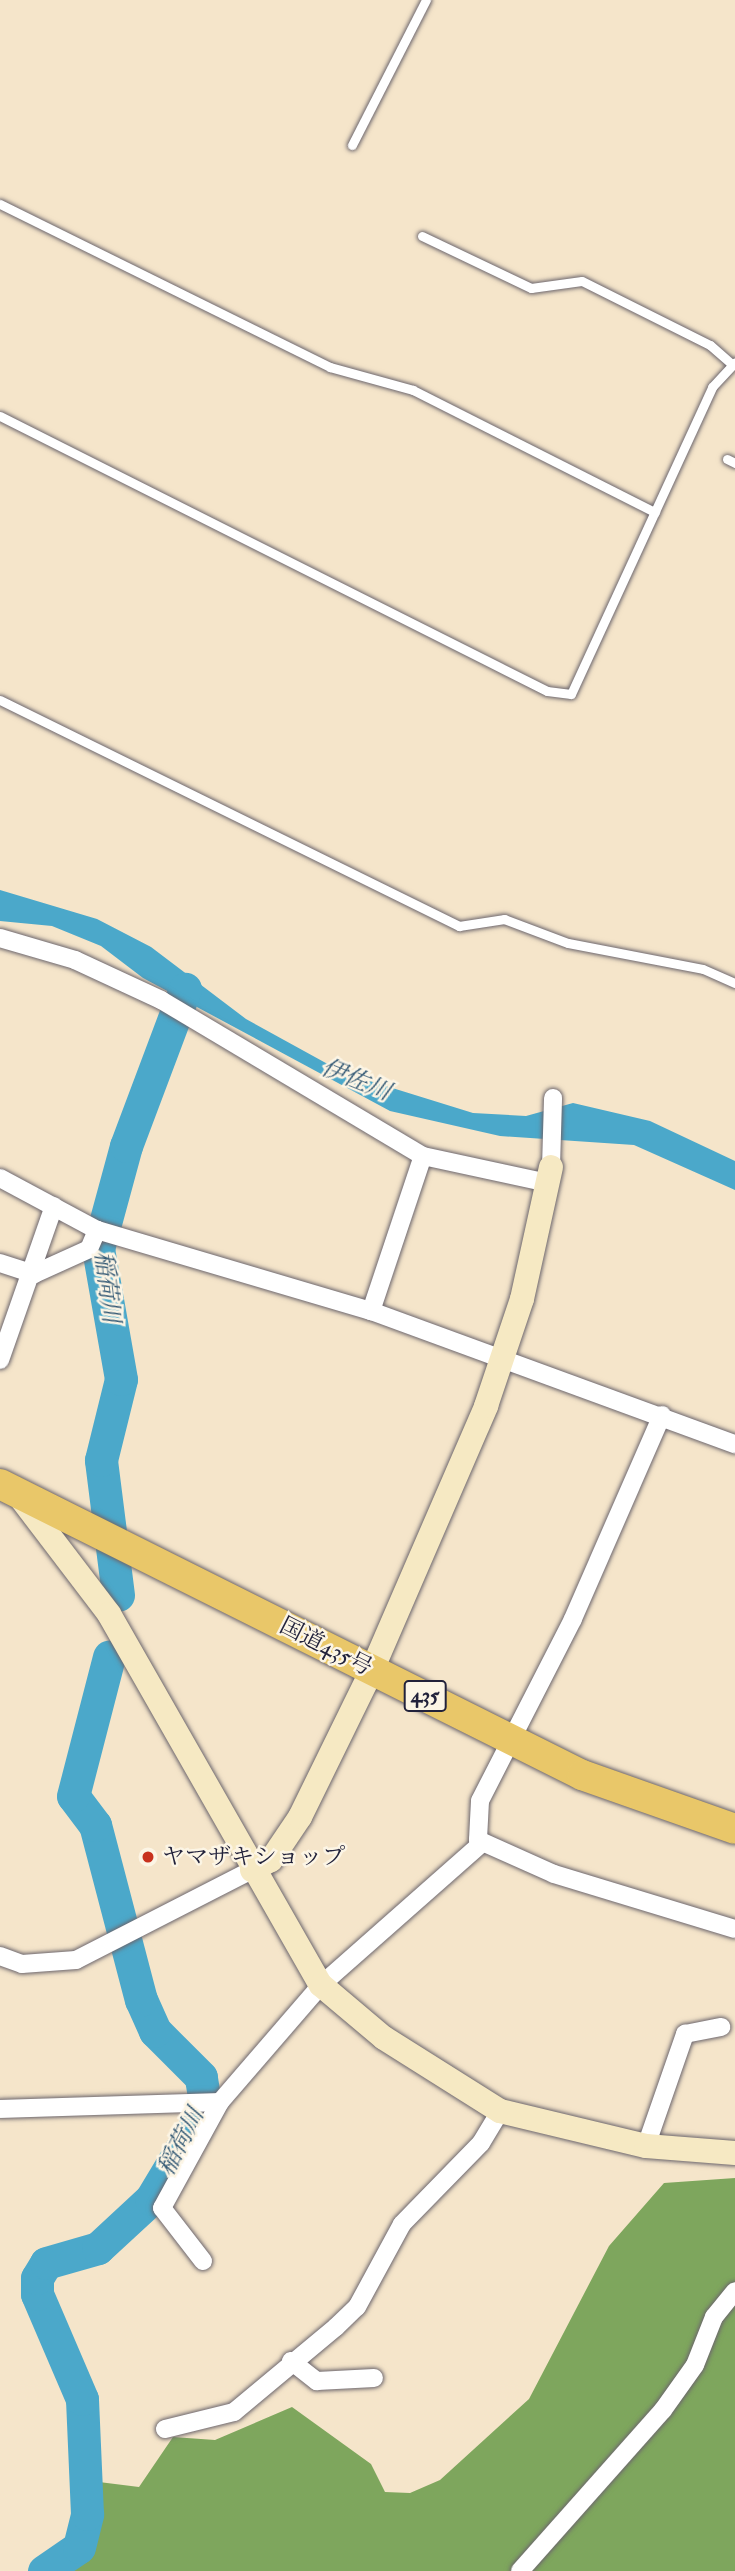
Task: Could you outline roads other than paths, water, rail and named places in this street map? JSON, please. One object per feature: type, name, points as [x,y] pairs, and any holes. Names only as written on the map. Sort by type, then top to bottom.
[{"type":"highway","name":"国道435号","points":[[7,1488],[630,1797],[735,1829]]},
{"type":"street","points":[[0,938],[75,960],[161,1000],[423,1156],[549,1175]]},
{"type":"street","points":[[0,1956],[22,1964],[76,1960],[252,1870],[285,1844],[372,1670],[505,1357],[549,1175],[553,1098]]},
{"type":"street","points":[[371,1311],[423,1156]]},
{"type":"street","points":[[0,1178],[97,1230],[371,1311],[505,1357],[735,1444]]},
{"type":"street","points":[[0,1360],[25,1274],[54,1206]]},
{"type":"street","points":[[0,1263],[25,1274],[89,1249],[97,1230]]},
{"type":"street","points":[[203,2262],[162,2208],[220,2102],[321,1985],[480,1845],[480,1801],[509,1737],[573,1619],[663,1415]]},
{"type":"street","points":[[7,1488],[85,1575],[252,1870],[321,1985],[414,2059],[500,2110],[646,2146],[735,2153]]},
{"type":"street","points":[[480,1845],[735,1929]]},
{"type":"street","points":[[646,2146],[685,2034],[721,2027]]},
{"type":"street","points":[[0,2109],[220,2102]]},
{"type":"street","points":[[165,2429],[234,2412],[357,2307],[402,2224],[481,2143],[500,2110]]},
{"type":"street","points":[[520,2571],[663,2410],[695,2365],[713,2317],[735,2291]]},
{"type":"street","points":[[291,2361],[317,2381],[374,2378]]},
{"type":"lane","points":[[352,145],[426,0]]},
{"type":"lane","points":[[0,204],[330,367],[413,390],[654,512]]},
{"type":"lane","points":[[0,416],[547,691],[571,694],[712,387],[734,363],[710,345],[582,281],[531,288],[422,236]]},
{"type":"lane","points":[[0,700],[459,926],[504,919],[568,943],[703,969],[735,983]]},
{"type":"water","name":"伊佐川","points":[[0,890],[97,919],[151,947],[246,1019],[344,1073],[473,1113],[526,1116],[573,1103],[650,1121],[735,1161],[735,1190],[634,1145],[500,1136],[390,1111],[143,978],[101,946],[52,926],[0,921]]},
{"type":"waterway","name":"稲荷川","points":[[118,1595],[101,1460],[121,1379],[98,1249],[126,1146],[185,989]]},
{"type":"waterway","name":"稲荷川","points":[[44,2571],[79,2547],[87,2514],[82,2399],[37,2294],[37,2278],[46,2263],[98,2248],[151,2199],[199,2119],[204,2097],[201,2077],[155,2031],[141,2000],[95,1825],[73,1796],[109,1657]]},
{"type":"place","name":"ヤマザキショップ","points":[[148,1857]]}]
